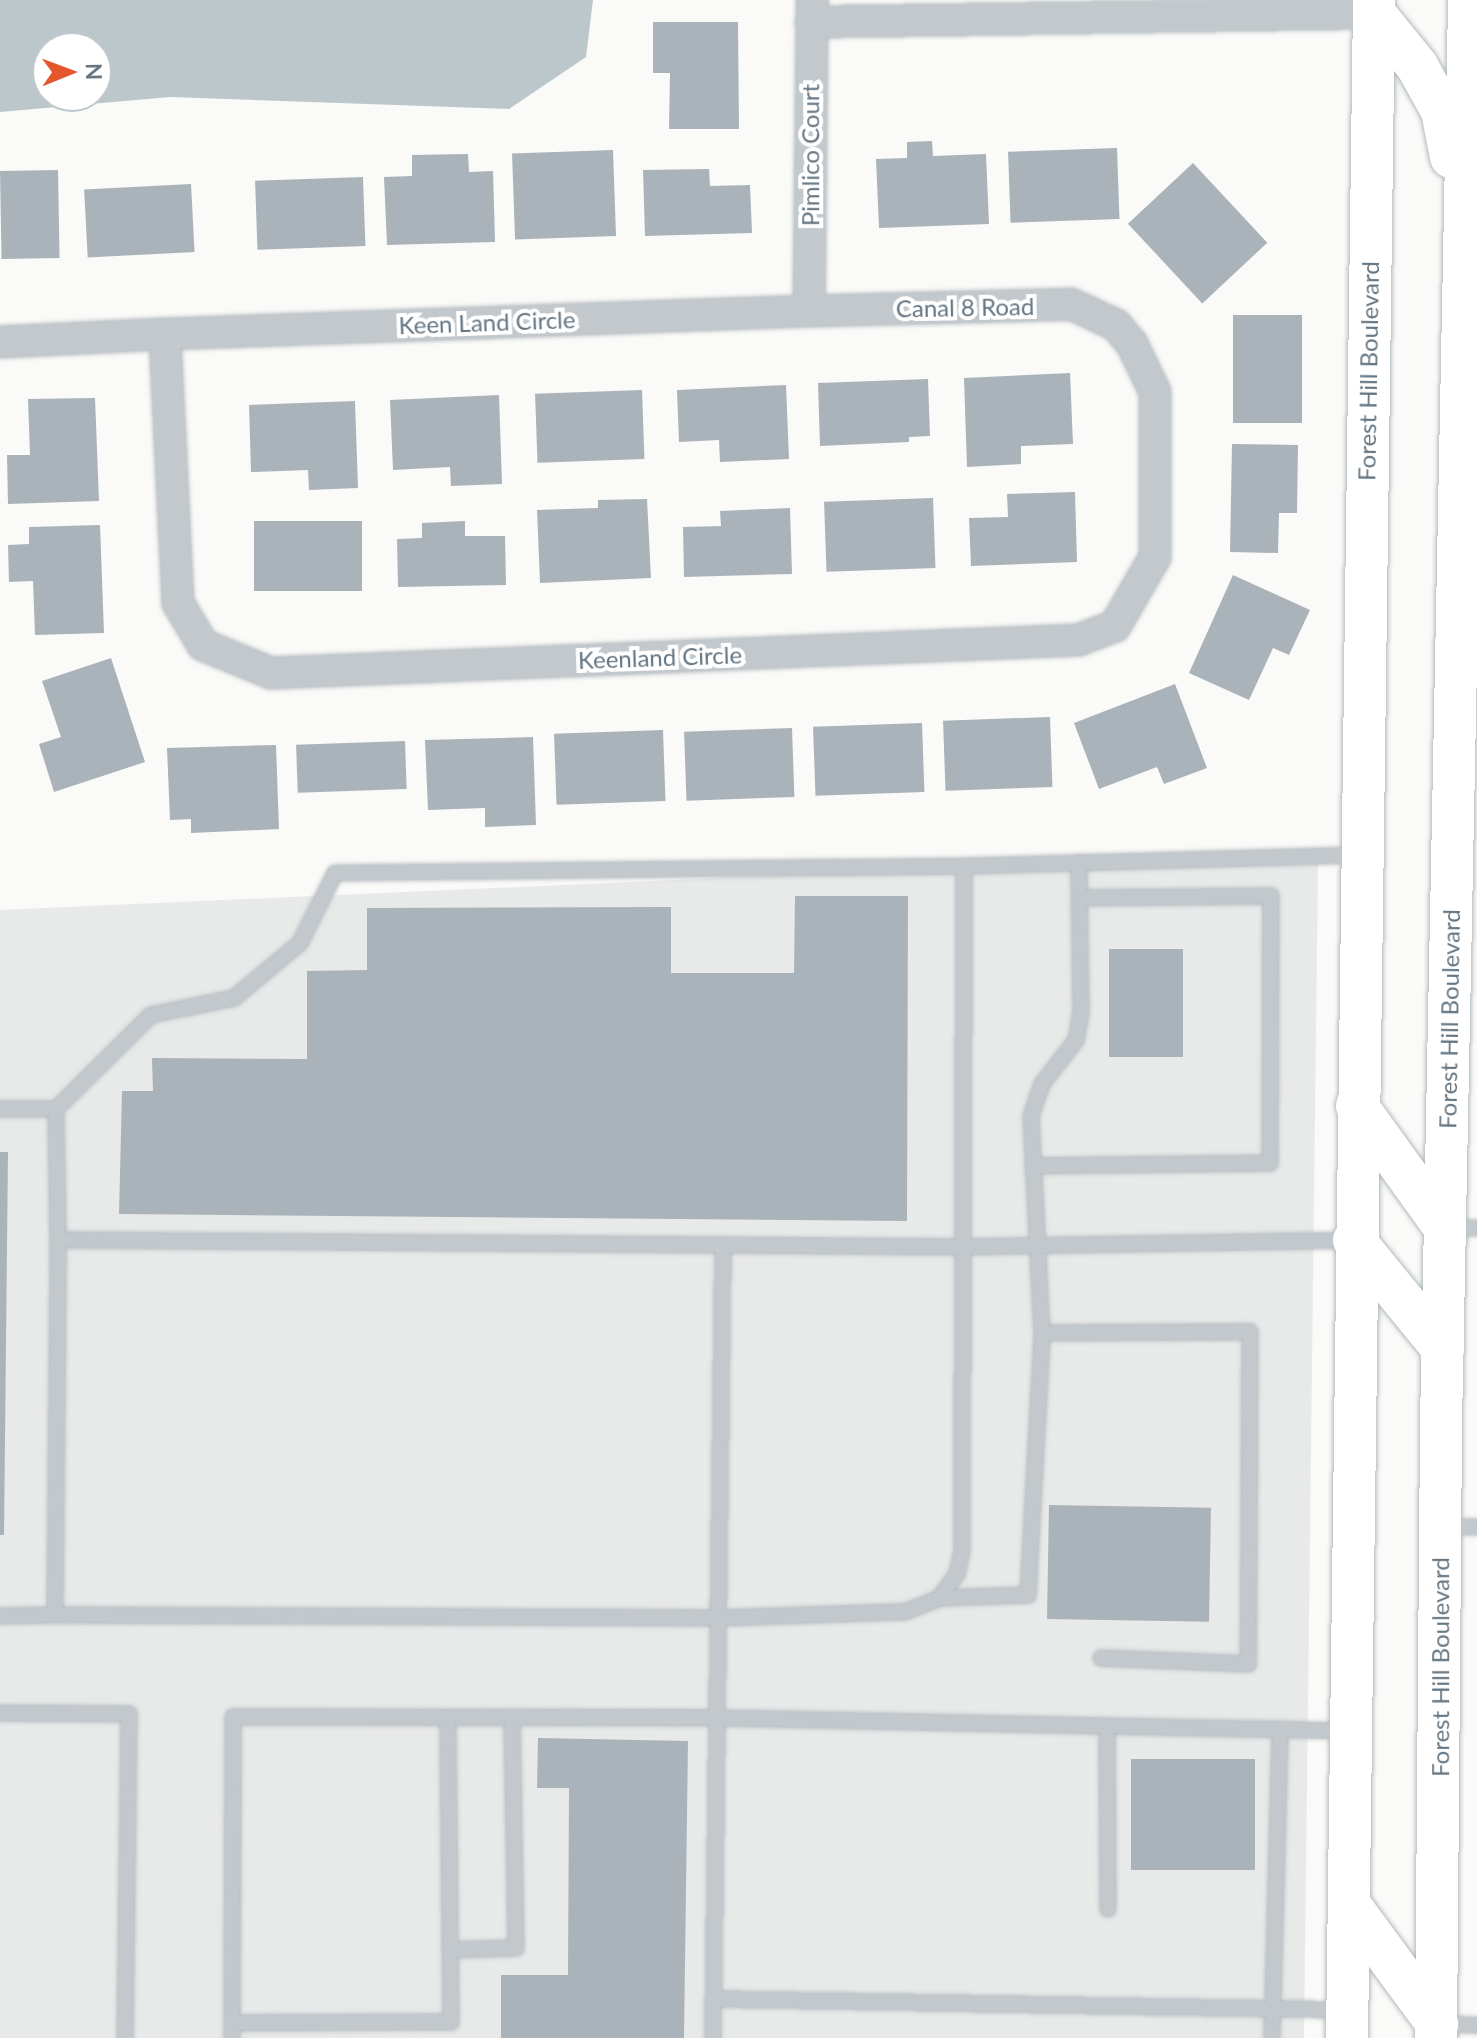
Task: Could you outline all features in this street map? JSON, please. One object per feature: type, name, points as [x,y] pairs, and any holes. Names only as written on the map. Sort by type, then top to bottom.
[{"type":"main road","points":[[1374,7],[1417,66],[1442,111],[1464,217]]},
{"type":"main road","name":"Forest Hill Boulevard","points":[[1347,2024],[1354,1240],[1374,7]]},
{"type":"main road","name":"Forest Hill Boulevard","points":[[1450,2029],[1459,1527],[1443,1349],[1461,1228],[1458,897],[1467,9]]},
{"type":"main road","points":[[1357,1106],[1461,1228]]},
{"type":"main road","points":[[1354,1240],[1443,1349]]},
{"type":"main road","points":[[1349,1904],[1450,2029]]},
{"type":"street","points":[[812,11],[1374,7]]},
{"type":"street","name":"Pimlico Court","points":[[809,311],[812,11]]},
{"type":"street","name":"Canal 8 Road","points":[[809,311],[1071,304],[1116,325]]},
{"type":"street","name":"Keen Land Circle","points":[[0,342],[809,311]]},
{"type":"street","name":"Keenland Circle","points":[[165,334],[178,603],[203,645],[271,673],[1079,640],[1115,626],[1155,557],[1155,392],[1132,344],[1116,325]]},
{"type":"lane","points":[[0,1109],[56,1109],[151,1015],[234,998],[300,943],[335,873],[964,866],[1360,855]]},
{"type":"lane","points":[[0,1616],[720,1618],[905,1612],[939,1598],[1028,1595],[1042,1333],[1031,1116],[1042,1084],[1076,1040],[1081,1013],[1079,862]]},
{"type":"lane","points":[[939,1598],[957,1574],[962,1550],[964,866]]},
{"type":"lane","points":[[1033,1166],[1270,1163],[1271,896],[1081,898]]},
{"type":"lane","points":[[55,1615],[56,1109]]},
{"type":"lane","points":[[58,1240],[962,1247],[1354,1240]]},
{"type":"lane","points":[[713,2038],[723,1246]]},
{"type":"lane","points":[[1042,1333],[1250,1332],[1248,1664],[1101,1658]]},
{"type":"lane","points":[[0,1713],[129,1714],[125,2038]]},
{"type":"lane","points":[[448,1718],[451,2022],[232,2030],[233,1717],[718,1718],[1350,1731]]},
{"type":"lane","points":[[450,1950],[516,1948],[512,1718]]},
{"type":"lane","points":[[1107,1726],[1108,1909]]},
{"type":"lane","points":[[1272,2038],[1280,1730]]},
{"type":"lane","points":[[713,1999],[1272,2008],[1347,2024]]},
{"type":"shaded area","points":[[0,0],[593,0],[586,57],[509,109],[170,97],[112,102],[112,32],[32,32],[32,109],[0,112]]},
{"type":"shaded area","points":[[1079,862],[1318,864],[1304,2038],[0,2038],[0,910]]},
{"type":"building","points":[[653,22],[738,22],[739,129],[669,129],[670,73],[653,73]]},
{"type":"building","points":[[932,141],[933,156],[986,154],[989,224],[879,228],[876,159],[907,158],[907,142]]},
{"type":"building","points":[[1117,148],[1119,219],[1011,223],[1008,152]]},
{"type":"building","points":[[613,150],[616,236],[515,239],[512,154]]},
{"type":"building","points":[[468,154],[469,172],[493,171],[495,242],[387,245],[384,177],[412,176],[412,155]]},
{"type":"building","points":[[1193,163],[1267,243],[1202,303],[1128,224]]},
{"type":"building","points":[[709,169],[710,186],[750,185],[752,233],[645,236],[643,170]]},
{"type":"building","points":[[58,170],[60,258],[2,259],[0,171]]},
{"type":"building","points":[[363,177],[365,246],[257,250],[255,181]]},
{"type":"building","points":[[191,184],[195,252],[88,258],[84,190]]},
{"type":"building","points":[[1233,315],[1302,315],[1302,423],[1233,423]]},
{"type":"building","points":[[1070,373],[1073,444],[1021,446],[1021,464],[967,467],[964,378]]},
{"type":"building","points":[[928,379],[930,436],[909,437],[909,442],[820,446],[818,383]]},
{"type":"building","points":[[786,385],[789,459],[720,462],[719,440],[679,442],[677,390]]},
{"type":"building","points":[[642,390],[644,459],[537,463],[535,394]]},
{"type":"building","points":[[499,395],[502,484],[451,486],[450,467],[393,470],[390,400]]},
{"type":"building","points":[[95,398],[99,501],[8,504],[7,455],[30,455],[28,399]]},
{"type":"building","points":[[355,401],[358,488],[309,490],[308,470],[251,472],[249,405]]},
{"type":"building","points":[[1232,444],[1298,445],[1297,513],[1279,513],[1278,553],[1230,552]]},
{"type":"building","points":[[1075,492],[1077,562],[971,566],[969,518],[1008,517],[1007,494]]},
{"type":"building","points":[[933,498],[935,568],[827,572],[824,502]]},
{"type":"building","points":[[647,499],[651,578],[540,583],[537,510],[598,508],[598,500]]},
{"type":"building","points":[[790,508],[792,574],[684,577],[683,527],[721,526],[720,511]]},
{"type":"building","points":[[254,521],[362,521],[362,591],[254,591]]},
{"type":"building","points":[[465,521],[465,536],[505,536],[506,585],[398,587],[397,539],[422,538],[422,523]]},
{"type":"building","points":[[100,525],[104,633],[35,635],[33,581],[9,582],[8,545],[29,544],[29,527]]},
{"type":"building","points":[[1233,575],[1310,610],[1289,655],[1273,648],[1249,700],[1189,673]]},
{"type":"building","points":[[111,658],[145,762],[54,792],[39,744],[61,737],[42,681]]},
{"type":"building","points":[[1175,684],[1207,768],[1164,784],[1157,767],[1099,789],[1074,723]]},
{"type":"building","points":[[1050,717],[1052,787],[946,791],[943,721]]},
{"type":"building","points":[[922,723],[924,792],[815,796],[813,727]]},
{"type":"building","points":[[792,728],[794,797],[686,801],[684,732]]},
{"type":"building","points":[[663,730],[665,801],[557,805],[554,734]]},
{"type":"building","points":[[533,737],[536,825],[485,827],[485,808],[428,810],[425,740]]},
{"type":"building","points":[[405,741],[407,789],[298,793],[296,745]]},
{"type":"building","points":[[276,745],[279,829],[191,833],[191,819],[170,820],[167,748]]},
{"type":"building","points":[[795,896],[908,896],[907,1221],[119,1214],[122,1091],[153,1091],[152,1058],[307,1059],[307,971],[367,970],[367,908],[671,907],[671,973],[794,973]]},
{"type":"building","points":[[1109,949],[1183,949],[1183,1057],[1109,1057]]},
{"type":"building","points":[[0,1152],[8,1152],[4,1535],[0,1535]]},
{"type":"building","points":[[1049,1505],[1211,1508],[1209,1622],[1047,1619]]},
{"type":"building","points":[[538,1738],[688,1741],[684,2038],[501,2038],[501,1975],[568,1975],[569,1788],[537,1788]]},
{"type":"building","points":[[1131,1759],[1255,1759],[1255,1870],[1131,1870]]}]
